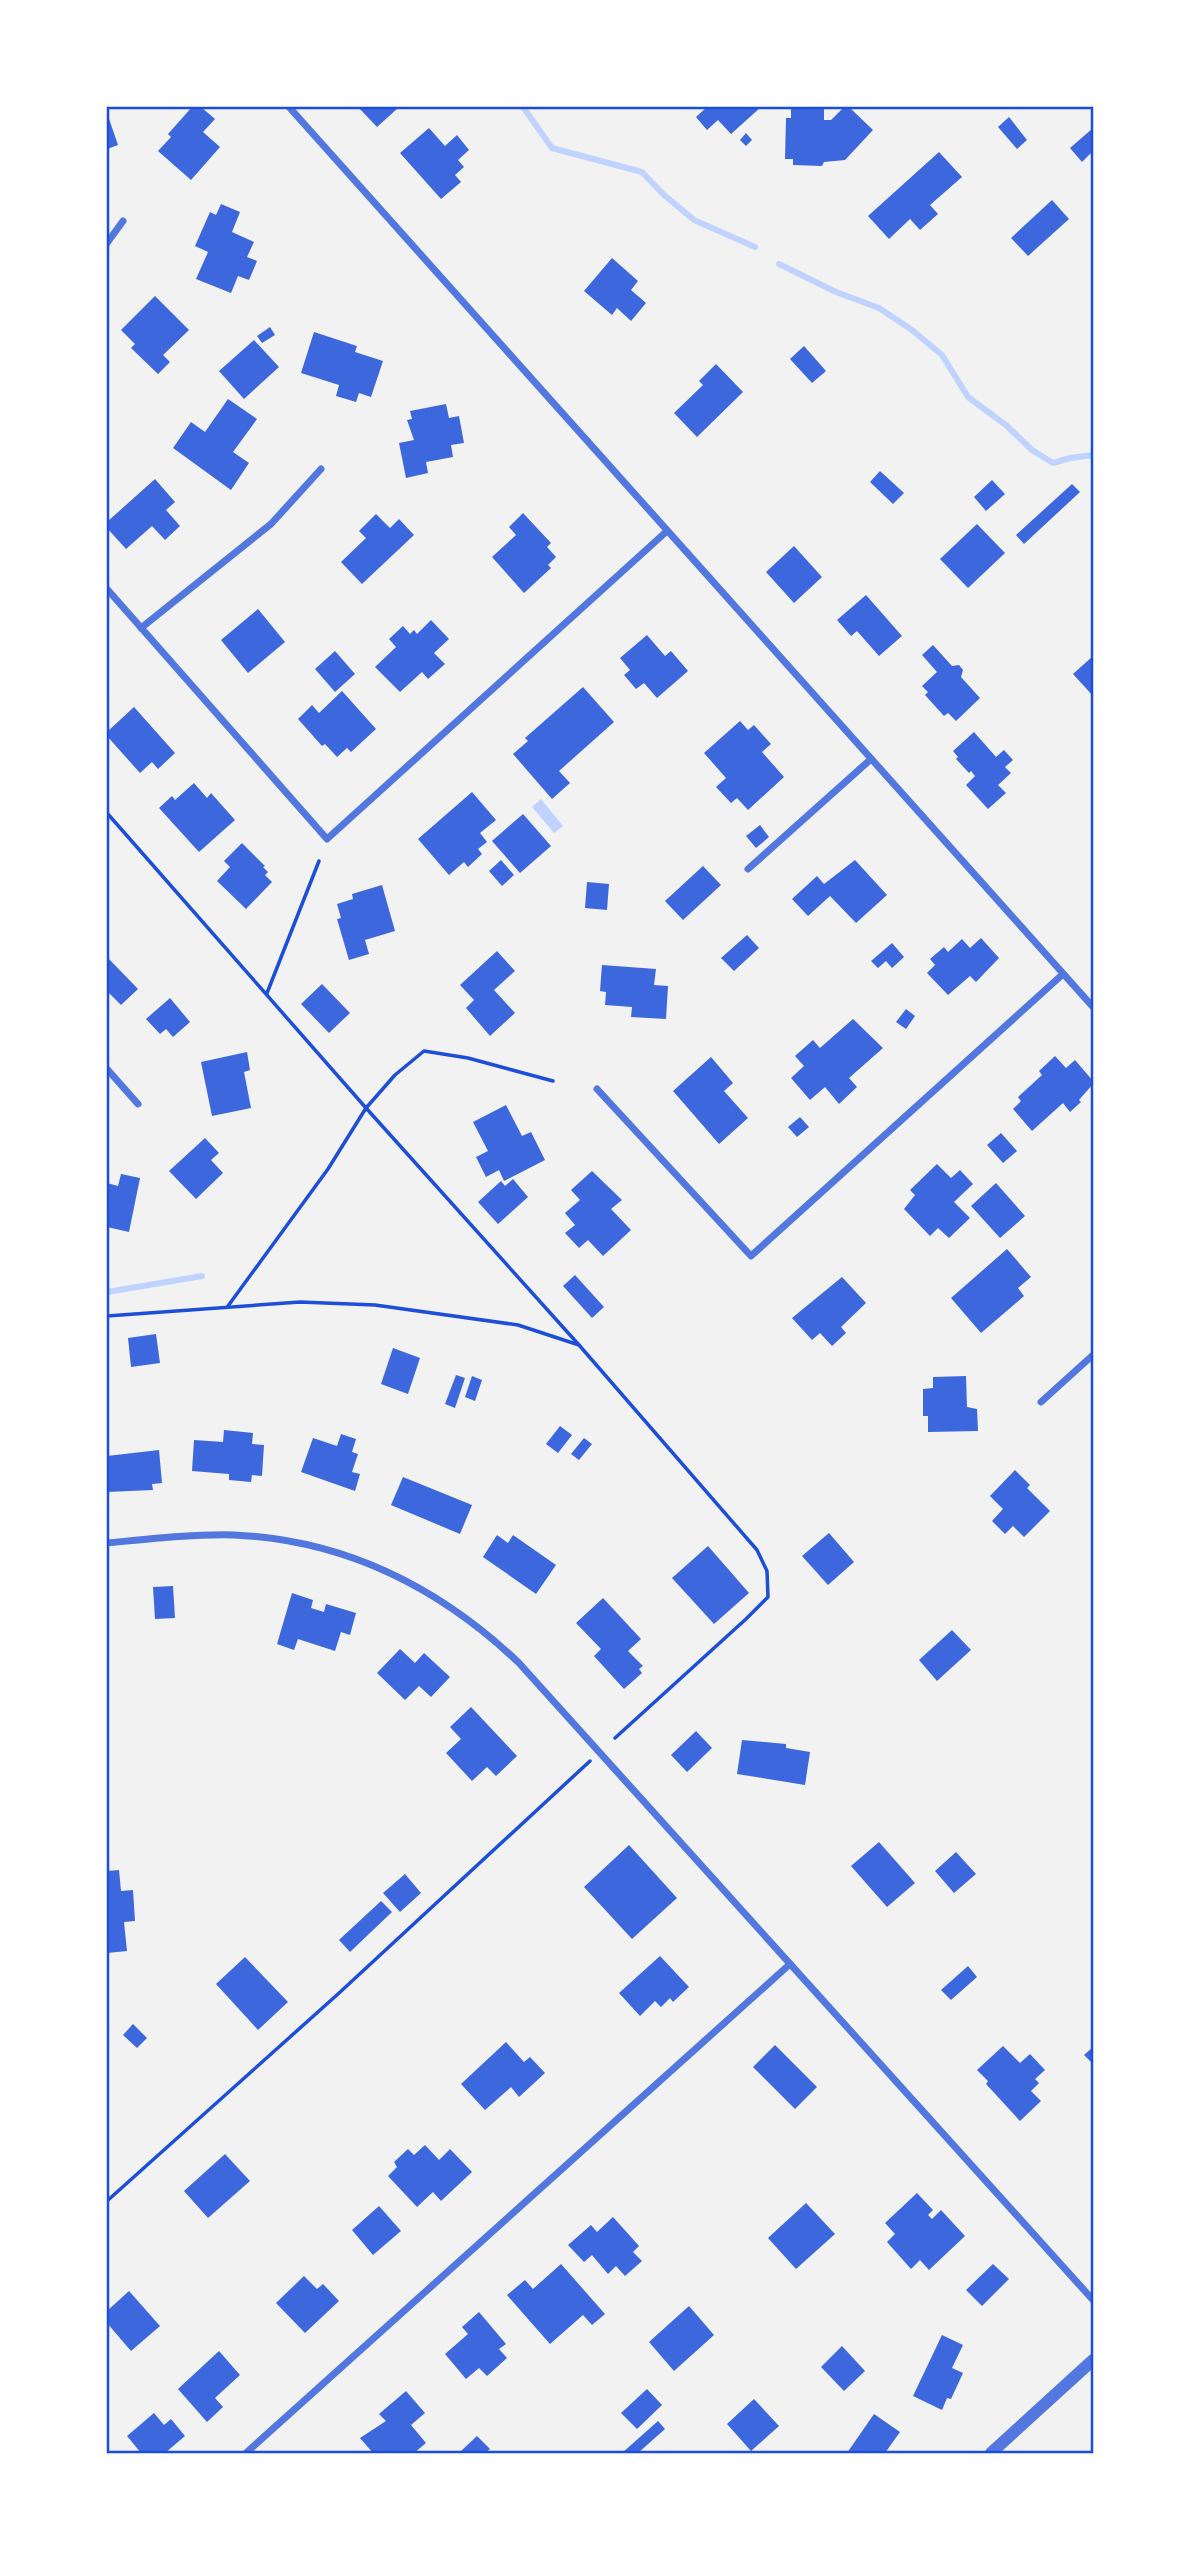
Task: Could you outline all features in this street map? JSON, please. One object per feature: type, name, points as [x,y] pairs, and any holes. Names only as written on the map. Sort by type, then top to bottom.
[{"type":"street","points":[[289,107],[1093,1007]]},
{"type":"street","points":[[107,243],[123,221]]},
{"type":"street","points":[[141,628],[271,524],[321,469]]},
{"type":"street","points":[[107,589],[327,839],[667,531]]},
{"type":"street","points":[[748,869],[871,759]]},
{"type":"street","points":[[597,1090],[751,1256],[1063,974]]},
{"type":"street","points":[[107,1069],[138,1104]]},
{"type":"street","points":[[1041,1402],[1093,1354]]},
{"type":"street","points":[[107,1543],[209,1535],[261,1537],[298,1543],[368,1563],[434,1595],[474,1623],[519,1663],[1093,2300]]},
{"type":"street","points":[[246,2453],[790,1964]]},
{"type":"street","points":[[991,2453],[1093,2360]]},
{"type":"path","points":[[107,813],[579,1345],[757,1550],[767,1571],[768,1597],[615,1738]]},
{"type":"path","points":[[267,993],[319,861]]},
{"type":"path","points":[[228,1306],[328,1169],[366,1108],[395,1075],[424,1051],[468,1058],[553,1081]]},
{"type":"path","points":[[107,1315],[300,1302],[375,1305],[518,1325],[579,1345]]},
{"type":"path","points":[[107,2201],[338,1994],[590,1761]]},
{"type":"water","points":[[541,799],[563,826],[554,833],[532,807]]},
{"type":"building","points":[[192,107],[201,107],[215,119],[203,132],[220,147],[191,180],[158,151],[171,137],[168,134]]},
{"type":"building","points":[[358,107],[396,107],[398,108],[377,127]]},
{"type":"building","points":[[707,107],[761,107],[731,134],[718,120],[707,130],[696,117]]},
{"type":"building","points":[[791,107],[824,107],[824,120],[831,120],[844,107],[849,107],[873,130],[845,160],[824,162],[822,166],[793,165],[793,159],[785,159],[786,118],[791,118]]},
{"type":"building","points":[[107,113],[118,145],[107,149]]},
{"type":"building","points":[[1009,117],[1027,140],[1017,149],[998,127]]},
{"type":"building","points":[[429,128],[445,146],[457,135],[469,150],[458,160],[464,167],[455,175],[461,182],[441,199],[400,153]]},
{"type":"building","points":[[1093,128],[1093,151],[1082,162],[1070,148]]},
{"type":"building","points":[[746,133],[752,140],[746,146],[740,140]]},
{"type":"building","points":[[939,152],[962,177],[930,205],[938,214],[920,230],[910,219],[889,239],[868,216]]},
{"type":"building","points":[[1052,200],[1069,219],[1028,256],[1011,238]]},
{"type":"building","points":[[221,204],[240,212],[232,232],[254,242],[247,257],[257,261],[249,280],[238,276],[231,293],[196,279],[208,252],[195,246],[210,212],[216,215]]},
{"type":"building","points":[[612,258],[638,281],[631,290],[646,303],[631,321],[617,308],[612,315],[584,291]]},
{"type":"building","points":[[155,296],[189,330],[163,355],[170,362],[158,374],[131,348],[135,344],[121,330]]},
{"type":"building","points":[[270,327],[275,335],[262,343],[257,336]]},
{"type":"building","points":[[314,332],[357,346],[355,352],[383,361],[371,397],[359,393],[356,402],[336,396],[339,385],[301,373]]},
{"type":"building","points":[[254,340],[279,367],[244,399],[219,371]]},
{"type":"building","points":[[804,346],[826,371],[812,383],[790,359]]},
{"type":"building","points":[[716,364],[743,392],[697,437],[674,413],[703,385],[699,381]]},
{"type":"building","points":[[228,399],[257,419],[233,452],[249,463],[231,490],[173,448],[191,422],[205,432]]},
{"type":"building","points":[[446,404],[449,418],[459,416],[464,443],[451,445],[453,457],[426,462],[428,473],[406,478],[399,443],[414,440],[407,420],[412,419],[410,411]]},
{"type":"building","points":[[880,471],[904,493],[893,504],[870,482]]},
{"type":"building","points":[[155,479],[175,502],[166,510],[180,526],[165,540],[152,526],[126,549],[107,528],[107,522]]},
{"type":"building","points":[[992,480],[1005,494],[986,511],[974,497]]},
{"type":"building","points":[[1072,484],[1080,492],[1024,544],[1016,535]]},
{"type":"building","points":[[523,513],[551,543],[547,547],[556,557],[548,565],[551,568],[524,593],[492,557],[516,535],[509,527]]},
{"type":"building","points":[[376,514],[390,528],[399,519],[414,535],[362,584],[341,562],[366,538],[359,531]]},
{"type":"building","points":[[977,524],[1005,553],[968,588],[940,559]]},
{"type":"building","points":[[794,546],[822,577],[794,603],[766,572]]},
{"type":"building","points":[[866,595],[902,636],[879,656],[857,631],[851,636],[837,620]]},
{"type":"building","points":[[258,609],[285,642],[248,673],[221,640]]},
{"type":"building","points":[[431,620],[449,639],[434,653],[445,664],[428,679],[422,672],[400,692],[375,667],[396,647],[389,639],[403,626],[410,634],[414,630],[417,634]]},
{"type":"building","points":[[647,635],[665,656],[671,651],[688,671],[657,698],[644,683],[636,689],[624,675],[630,670],[620,658]]},
{"type":"building","points":[[933,645],[952,666],[959,665],[963,670],[961,677],[980,698],[956,721],[948,713],[944,716],[925,695],[928,692],[922,686],[937,672],[922,655]]},
{"type":"building","points":[[335,651],[355,674],[335,692],[315,669]]},
{"type":"building","points":[[1093,656],[1093,696],[1073,674]]},
{"type":"building","points":[[583,687],[614,722],[559,771],[570,783],[552,799],[513,754],[528,741],[525,738]]},
{"type":"building","points":[[342,691],[376,729],[351,752],[347,748],[337,757],[325,744],[322,746],[298,719],[312,705],[319,713]]},
{"type":"building","points":[[134,707],[175,753],[158,769],[152,762],[140,773],[107,736],[107,732]]},
{"type":"building","points":[[740,721],[748,730],[754,725],[771,744],[762,752],[784,777],[748,810],[737,798],[731,803],[716,787],[726,778],[704,753]]},
{"type":"building","points":[[974,732],[996,757],[1004,750],[1013,760],[1005,767],[1011,773],[998,785],[1006,793],[988,809],[966,785],[975,776],[956,759],[958,757],[953,751]]},
{"type":"building","points":[[194,783],[207,798],[211,793],[235,820],[199,852],[159,808],[172,796],[175,800]]},
{"type":"building","points":[[472,792],[496,820],[480,833],[487,842],[478,849],[482,854],[468,867],[464,862],[449,875],[418,839]]},
{"type":"building","points":[[523,814],[551,846],[520,873],[492,841]]},
{"type":"building","points":[[760,825],[769,837],[756,848],[746,836]]},
{"type":"building","points":[[242,843],[265,866],[263,867],[268,872],[265,875],[272,882],[246,909],[217,881],[230,867],[224,861]]},
{"type":"building","points":[[501,860],[514,875],[502,886],[489,871]]},
{"type":"building","points":[[855,860],[887,895],[856,923],[830,896],[808,916],[792,899],[817,876],[824,884]]},
{"type":"building","points":[[703,866],[721,885],[683,920],[665,901]]},
{"type":"building","points":[[587,882],[609,884],[607,910],[585,908]]},
{"type":"building","points":[[382,885],[395,931],[365,940],[369,954],[349,960],[337,919],[341,918],[337,904],[353,899],[352,894]]},
{"type":"building","points":[[747,935],[759,948],[734,971],[721,958]]},
{"type":"building","points":[[981,938],[999,958],[976,982],[970,976],[948,995],[927,973],[935,965],[930,959],[944,947],[948,952],[962,939],[970,948]]},
{"type":"building","points":[[892,943],[904,957],[892,968],[886,961],[878,968],[871,961]]},
{"type":"building","points":[[497,951],[515,971],[494,990],[515,1013],[490,1036],[466,1008],[474,1000],[460,985]]},
{"type":"building","points":[[107,957],[138,989],[121,1005],[107,991]]},
{"type":"building","points":[[602,965],[656,969],[654,985],[668,986],[666,1019],[631,1017],[632,1007],[605,1005],[606,992],[600,991]]},
{"type":"building","points":[[322,984],[350,1013],[329,1033],[301,1004]]},
{"type":"building","points":[[170,998],[190,1022],[173,1037],[166,1029],[160,1034],[146,1019]]},
{"type":"building","points":[[906,1009],[915,1016],[906,1029],[896,1022]]},
{"type":"building","points":[[853,1019],[883,1048],[849,1078],[857,1087],[839,1104],[825,1087],[810,1100],[791,1078],[804,1066],[795,1056],[813,1040],[820,1048]]},
{"type":"building","points":[[247,1052],[250,1070],[244,1072],[251,1108],[212,1116],[201,1062]]},
{"type":"building","points":[[1055,1056],[1066,1068],[1075,1060],[1093,1084],[1079,1100],[1081,1102],[1070,1112],[1063,1103],[1032,1131],[1013,1109],[1021,1101],[1018,1097],[1042,1075],[1039,1071]]},
{"type":"building","points":[[711,1057],[733,1083],[724,1091],[748,1118],[719,1144],[673,1091]]},
{"type":"building","points":[[506,1105],[522,1136],[531,1132],[545,1160],[504,1181],[499,1170],[486,1177],[476,1157],[488,1151],[473,1122]]},
{"type":"building","points":[[800,1117],[809,1127],[797,1137],[788,1127]]},
{"type":"building","points":[[1001,1133],[1017,1151],[1003,1163],[987,1145]]},
{"type":"building","points":[[205,1138],[219,1153],[211,1160],[223,1173],[196,1199],[169,1171]]},
{"type":"building","points":[[937,1164],[951,1178],[960,1170],[973,1184],[954,1202],[970,1218],[949,1238],[938,1228],[930,1236],[904,1209],[915,1195],[910,1190]]},
{"type":"building","points":[[592,1171],[622,1200],[611,1209],[631,1230],[603,1256],[588,1240],[579,1248],[565,1233],[575,1225],[565,1213],[580,1200],[571,1190]]},
{"type":"building","points":[[121,1174],[140,1178],[129,1232],[107,1227],[107,1183],[118,1186]]},
{"type":"building","points":[[513,1179],[528,1197],[498,1224],[478,1202],[501,1181],[505,1186]]},
{"type":"building","points":[[996,1183],[1025,1216],[1000,1238],[971,1206]]},
{"type":"building","points":[[1007,1249],[1031,1277],[1018,1288],[1024,1296],[981,1333],[951,1298]]},
{"type":"building","points":[[575,1275],[604,1307],[592,1318],[563,1286]]},
{"type":"building","points":[[842,1277],[866,1303],[841,1327],[846,1333],[832,1346],[820,1333],[812,1340],[792,1318]]},
{"type":"building","points":[[156,1334],[160,1363],[131,1367],[128,1338]]},
{"type":"building","points":[[393,1348],[420,1358],[408,1394],[381,1384]]},
{"type":"building","points":[[456,1375],[465,1378],[455,1408],[445,1404]]},
{"type":"building","points":[[472,1376],[482,1380],[475,1401],[465,1397]]},
{"type":"building","points":[[966,1376],[967,1407],[977,1409],[978,1431],[928,1432],[928,1416],[923,1416],[923,1389],[933,1388],[933,1377]]},
{"type":"building","points":[[560,1426],[572,1435],[558,1453],[546,1444]]},
{"type":"building","points":[[224,1430],[253,1433],[252,1444],[264,1445],[262,1476],[252,1475],[251,1482],[229,1480],[229,1474],[192,1471],[194,1440],[223,1442]]},
{"type":"building","points":[[341,1434],[356,1439],[352,1452],[358,1454],[352,1472],[360,1474],[355,1491],[301,1472],[313,1438],[337,1446]]},
{"type":"building","points":[[584,1438],[592,1444],[579,1460],[571,1454]]},
{"type":"building","points":[[159,1450],[162,1483],[152,1484],[153,1490],[107,1492],[107,1456]]},
{"type":"building","points":[[1015,1470],[1030,1485],[1027,1488],[1050,1511],[1024,1537],[1013,1526],[1005,1534],[992,1521],[1003,1509],[990,1496]]},
{"type":"building","points":[[403,1477],[472,1505],[460,1534],[391,1505]]},
{"type":"building","points":[[829,1533],[854,1562],[828,1585],[802,1556]]},
{"type":"building","points":[[497,1535],[508,1543],[513,1535],[556,1565],[536,1594],[483,1557]]},
{"type":"building","points":[[708,1546],[749,1593],[714,1624],[672,1578]]},
{"type":"building","points":[[173,1586],[175,1618],[155,1619],[153,1587]]},
{"type":"building","points":[[292,1593],[313,1600],[311,1608],[324,1612],[326,1604],[356,1613],[350,1635],[341,1632],[335,1651],[298,1639],[294,1650],[277,1644]]},
{"type":"building","points":[[603,1598],[641,1639],[628,1651],[643,1666],[639,1669],[642,1673],[624,1689],[594,1656],[601,1649],[576,1623]]},
{"type":"building","points":[[952,1630],[971,1650],[937,1681],[919,1660]]},
{"type":"building","points":[[400,1649],[415,1663],[424,1653],[450,1677],[431,1697],[419,1686],[405,1700],[377,1673]]},
{"type":"building","points":[[471,1707],[517,1756],[496,1776],[487,1767],[472,1781],[446,1753],[461,1739],[450,1727]]},
{"type":"building","points":[[696,1731],[712,1748],[687,1772],[671,1755]]},
{"type":"building","points":[[742,1740],[786,1744],[786,1748],[810,1752],[805,1785],[737,1774]]},
{"type":"building","points":[[879,1842],[915,1883],[887,1907],[851,1866]]},
{"type":"building","points":[[629,1845],[677,1898],[632,1939],[584,1887]]},
{"type":"building","points":[[956,1852],[976,1874],[954,1893],[935,1871]]},
{"type":"building","points":[[119,1870],[121,1891],[133,1890],[135,1921],[124,1922],[127,1951],[107,1953],[107,1871]]},
{"type":"building","points":[[405,1874],[421,1893],[400,1912],[383,1893]]},
{"type":"building","points":[[381,1901],[392,1912],[350,1952],[339,1940]]},
{"type":"building","points":[[660,1956],[689,1987],[673,2002],[670,1998],[661,2007],[655,2001],[640,2016],[619,1993]]},
{"type":"building","points":[[245,1957],[288,2002],[258,2030],[216,1984]]},
{"type":"building","points":[[968,1966],[977,1977],[951,2000],[941,1990]]},
{"type":"building","points":[[133,2024],[147,2038],[137,2048],[123,2035]]},
{"type":"building","points":[[506,2042],[524,2062],[530,2057],[545,2073],[519,2097],[511,2087],[485,2110],[461,2084]]},
{"type":"building","points":[[775,2045],[817,2087],[795,2109],[753,2067]]},
{"type":"building","points":[[1003,2046],[1020,2063],[1030,2054],[1045,2070],[1035,2079],[1039,2083],[1031,2091],[1041,2101],[1020,2121],[986,2084],[988,2081],[977,2070]]},
{"type":"building","points":[[1093,2047],[1093,2064],[1084,2055]]},
{"type":"building","points":[[425,2145],[439,2160],[450,2149],[472,2172],[441,2201],[433,2192],[417,2207],[388,2176],[397,2167],[394,2162],[408,2149],[414,2155]]},
{"type":"building","points":[[225,2154],[250,2181],[208,2218],[184,2191]]},
{"type":"building","points":[[917,2193],[933,2210],[928,2215],[932,2219],[941,2210],[965,2236],[929,2270],[920,2260],[911,2269],[887,2242],[895,2234],[885,2223]]},
{"type":"building","points":[[806,2203],[835,2234],[796,2269],[768,2238]]},
{"type":"building","points":[[379,2206],[401,2231],[373,2255],[352,2230]]},
{"type":"building","points":[[613,2217],[639,2246],[633,2252],[642,2261],[625,2276],[616,2266],[608,2274],[592,2255],[584,2262],[568,2245],[591,2225],[597,2232]]},
{"type":"building","points":[[561,2264],[605,2314],[592,2325],[583,2315],[550,2344],[507,2295],[525,2280],[533,2289]]},
{"type":"building","points":[[993,2264],[1009,2279],[982,2306],[966,2290]]},
{"type":"building","points":[[304,2276],[317,2289],[323,2284],[339,2301],[305,2333],[276,2303]]},
{"type":"building","points":[[129,2291],[160,2326],[131,2351],[107,2323],[107,2311]]},
{"type":"building","points":[[689,2306],[714,2335],[674,2371],[649,2342]]},
{"type":"building","points":[[479,2312],[506,2344],[499,2349],[507,2358],[487,2376],[479,2368],[466,2379],[445,2354],[468,2334],[462,2327]]},
{"type":"building","points":[[942,2335],[963,2345],[952,2368],[963,2373],[951,2399],[947,2398],[942,2410],[913,2396]]},
{"type":"building","points":[[842,2346],[865,2371],[844,2391],[821,2367]]},
{"type":"building","points":[[219,2351],[240,2375],[215,2398],[223,2407],[207,2422],[178,2389]]},
{"type":"building","points":[[647,2389],[662,2405],[637,2429],[621,2413]]},
{"type":"building","points":[[406,2391],[425,2413],[411,2425],[426,2443],[414,2453],[373,2453],[360,2438],[386,2421],[379,2414]]},
{"type":"building","points":[[754,2399],[779,2426],[751,2451],[727,2424]]},
{"type":"building","points":[[154,2413],[164,2425],[171,2419],[185,2436],[165,2453],[141,2453],[127,2436]]},
{"type":"building","points":[[874,2414],[900,2432],[885,2453],[847,2453]]},
{"type":"building","points":[[658,2421],[665,2429],[638,2453],[622,2453]]},
{"type":"building","points":[[477,2436],[490,2449],[485,2453],[461,2451]]},
{"type":"waterway","points":[[523,107],[552,148],[642,172],[694,220],[755,247]]},
{"type":"waterway","points":[[779,264],[836,292],[879,308],[912,330],[942,355],[968,397],[1007,426],[1032,450],[1053,463],[1093,455]]},
{"type":"waterway","points":[[107,1292],[202,1276]]}]
